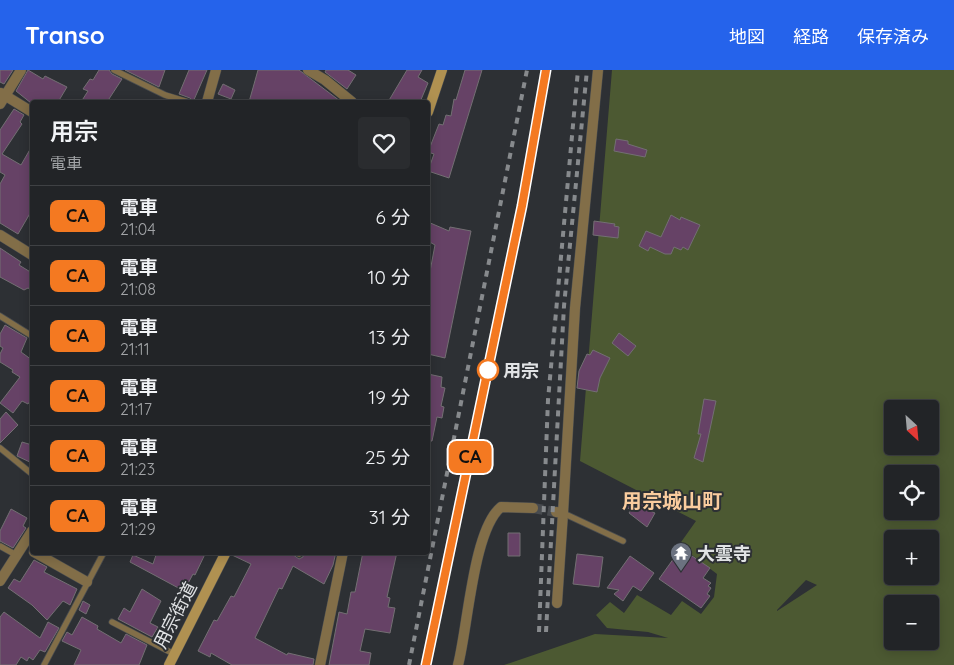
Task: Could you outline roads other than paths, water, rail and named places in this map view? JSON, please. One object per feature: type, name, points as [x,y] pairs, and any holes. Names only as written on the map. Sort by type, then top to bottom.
[{"type":"main road","points":[[430,106],[442,70]]},
{"type":"main road","name":"用宗街道","points":[[168,665],[224,555]]},
{"type":"street","points":[[21,70],[2,97],[30,111]]},
{"type":"street","points":[[208,100],[216,70]]},
{"type":"street","points":[[308,70],[325,80],[350,100]]},
{"type":"street","points":[[557,603],[560,512],[575,308],[598,70]]},
{"type":"street","points":[[0,236],[30,254]]},
{"type":"street","points":[[458,665],[464,643],[481,539],[488,524],[501,507],[533,508]]},
{"type":"street","points":[[0,581],[18,556],[30,550]]},
{"type":"street","points":[[39,555],[87,582]]},
{"type":"street","points":[[320,665],[342,555]]},
{"type":"lane","points":[[114,70],[152,89],[182,100]]},
{"type":"lane","points":[[0,316],[30,335]]},
{"type":"lane","points":[[0,448],[30,472]]},
{"type":"lane","points":[[560,512],[623,541]]},
{"type":"lane","points":[[0,546],[18,556]]},
{"type":"lane","points":[[44,665],[102,555]]},
{"type":"lane","points":[[112,622],[174,654]]},
{"type":"tunnel","points":[[533,508],[556,512]]},
{"type":"railway","points":[[409,665],[527,70]]},
{"type":"railway","points":[[426,665],[525,189],[546,70]]},
{"type":"railway","points":[[539,632],[548,400],[578,70]]},
{"type":"railway","points":[[546,632],[564,306],[587,70]]},
{"type":"train","name":"CA","points":[[426,665],[522,206],[546,70]]},
{"type":"place","name":"用宗","points":[[488,370]]},
{"type":"place","name":"大雲寺","points":[[681,572]]},
{"type":"district","name":"用宗城山町","points":[[672,500]]}]
